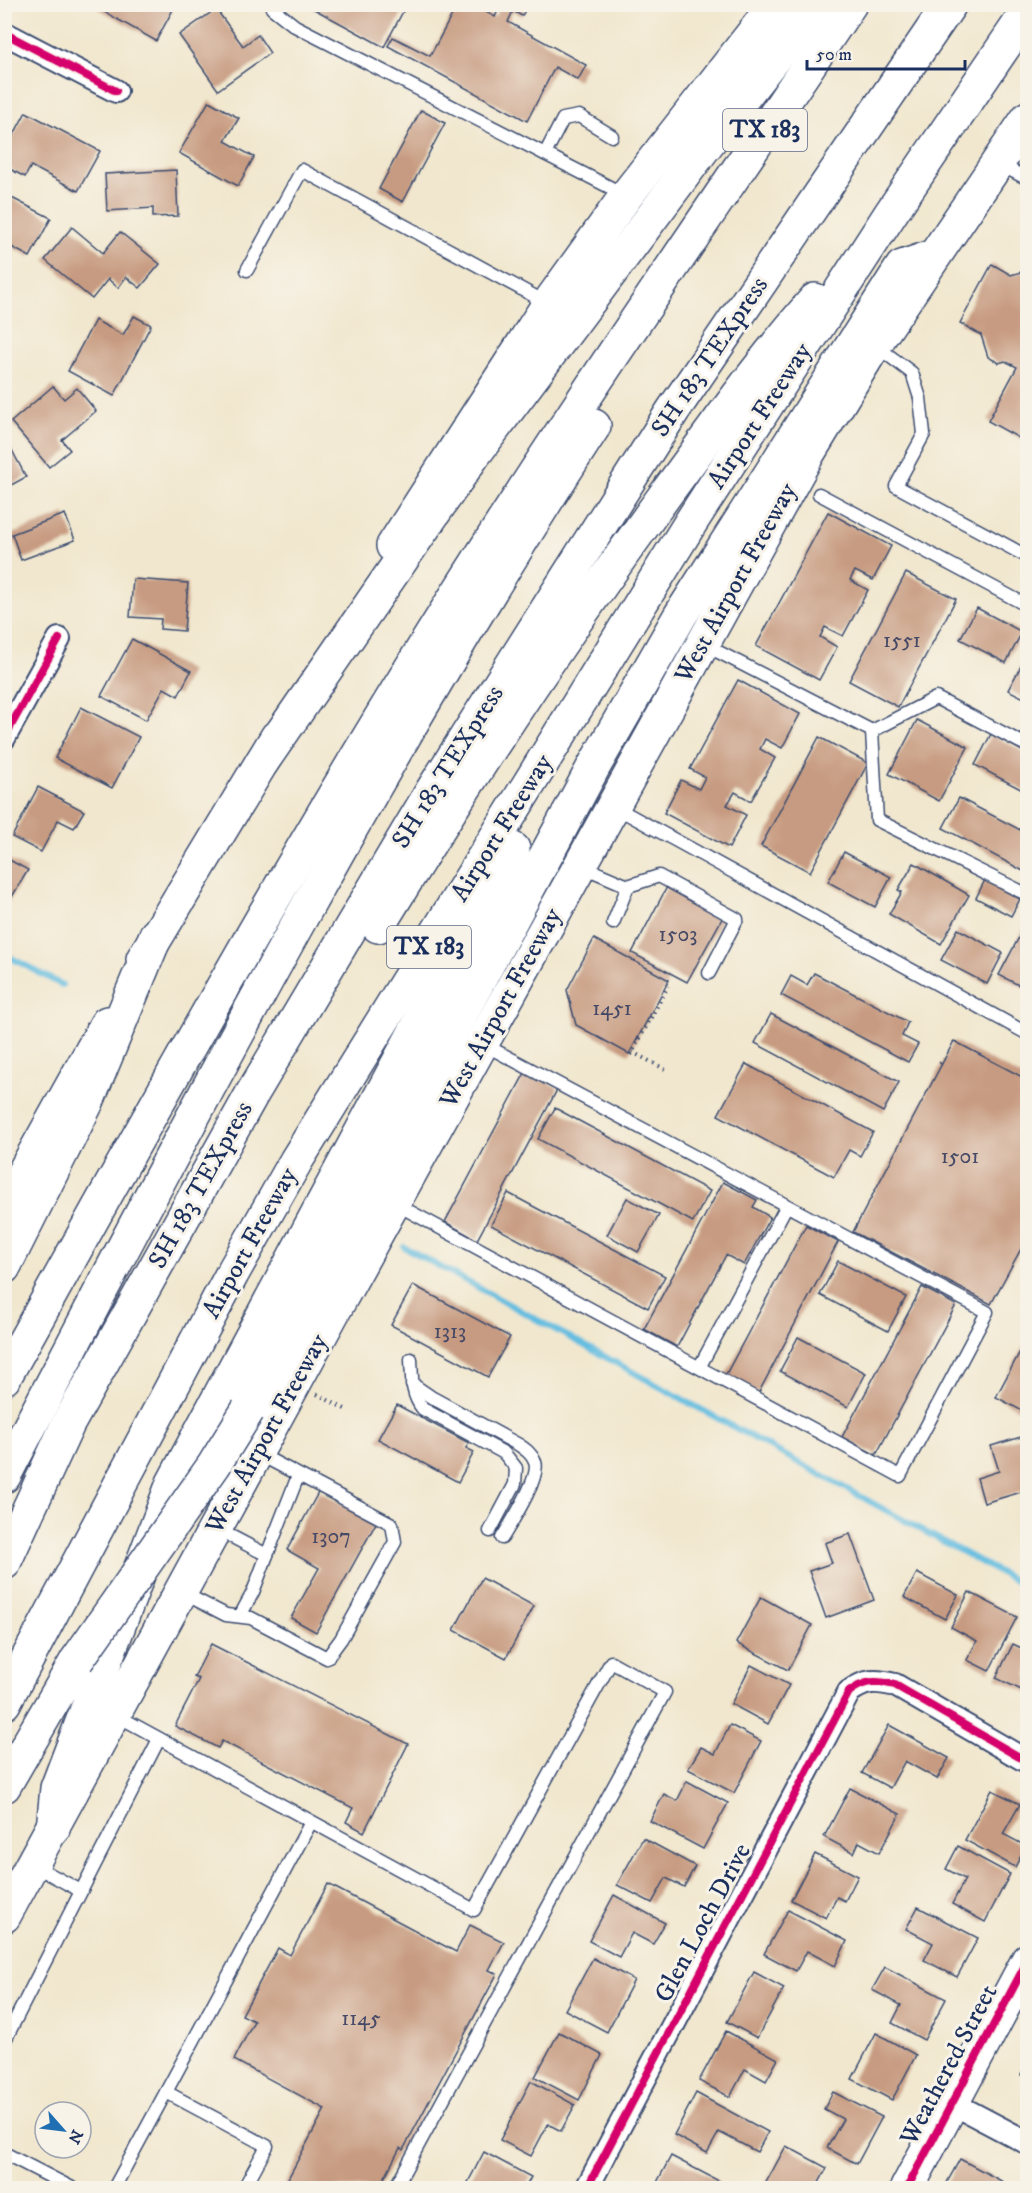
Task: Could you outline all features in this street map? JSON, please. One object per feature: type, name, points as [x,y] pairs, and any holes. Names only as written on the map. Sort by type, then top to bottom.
[{"type":"main road","points":[[4,1208],[156,935],[368,586],[548,304],[626,196],[776,4]]},
{"type":"main road","points":[[262,762],[473,456],[703,149],[816,4]]},
{"type":"main road","name":"TX 183","points":[[4,1378],[188,1047],[415,661],[532,478],[850,4]]},
{"type":"main road","name":"SH 183 TEXpress","points":[[4,1510],[262,1040],[470,694],[630,442],[849,114],[927,4]]},
{"type":"main road","name":"SH 183 TEXpress","points":[[5,1562],[80,1403],[252,1094],[432,791],[672,412],[950,4]]},
{"type":"main road","name":"Airport Freeway","points":[[4,1703],[232,1274],[296,1161],[691,522],[891,213],[1028,11]]},
{"type":"main road","name":"West Airport Freeway","points":[[4,1916],[809,452],[875,344],[1028,118]]},
{"type":"main road","points":[[5,1562],[85,1428],[272,1100],[459,793],[625,551],[776,344],[891,213]]},
{"type":"main road","points":[[4,1476],[262,987],[364,804],[456,647],[644,348],[681,256]]},
{"type":"main road","points":[[4,1786],[77,1660],[214,1466],[248,1410],[594,766],[680,616],[902,267],[934,256]]},
{"type":"main road","points":[[53,1829],[57,1788],[173,1483],[551,779],[565,727]]},
{"type":"main road","points":[[4,1267],[87,1102],[156,935]]},
{"type":"main road","name":"Weathered Street","points":[[907,2188],[1028,1960]]},
{"type":"street","points":[[4,33],[116,91]]},
{"type":"street","points":[[4,738],[59,639]]},
{"type":"street","name":"Glen Loch Drive","points":[[588,2188],[849,1692],[862,1682],[879,1681],[895,1685],[1028,1762]]},
{"type":"street","points":[[952,2103],[1028,2143]]},
{"type":"lane","points":[[271,4],[272,9],[295,26],[626,196]]},
{"type":"lane","points":[[545,154],[563,119],[579,116],[612,136]]},
{"type":"lane","points":[[996,163],[1028,179]]},
{"type":"lane","points":[[247,270],[302,170],[548,304]]},
{"type":"lane","points":[[875,344],[912,373],[920,398],[924,434],[896,486],[1028,557]]},
{"type":"lane","points":[[819,494],[1028,606]]},
{"type":"lane","points":[[702,643],[872,731]]},
{"type":"lane","points":[[872,731],[936,698],[1028,747]]},
{"type":"lane","points":[[872,731],[877,820],[1028,895]]},
{"type":"lane","points":[[613,806],[1028,1034]]},
{"type":"lane","points":[[580,866],[628,886],[659,876],[737,919],[709,973]]},
{"type":"lane","points":[[613,923],[628,886]]},
{"type":"lane","points":[[394,1203],[700,1366],[900,1476],[987,1312],[482,1044]]},
{"type":"lane","points":[[700,1366],[786,1207]]},
{"type":"lane","points":[[411,1359],[412,1384],[418,1403],[423,1409],[504,1453],[516,1468],[515,1484],[490,1531]]},
{"type":"lane","points":[[412,1384],[430,1398],[519,1445],[536,1463],[536,1476],[502,1538]]},
{"type":"lane","points":[[182,1593],[226,1615],[251,1618],[327,1658],[341,1639],[394,1542],[392,1524],[257,1453]]},
{"type":"lane","points":[[240,1616],[298,1476]]},
{"type":"lane","points":[[216,1528],[267,1555]]},
{"type":"lane","points":[[115,1715],[474,1910],[611,1662],[665,1692],[395,2188]]},
{"type":"lane","points":[[4,2042],[159,1739]]},
{"type":"lane","points":[[114,2188],[311,1822]]},
{"type":"lane","points":[[32,1864],[81,1891]]},
{"type":"lane","points":[[166,2092],[267,2146],[244,2188]]},
{"type":"lane","points":[[4,2153],[72,2188]]},
{"type":"path","points":[[665,1069],[632,1054],[668,986]]},
{"type":"path","points":[[314,1392],[345,1409]]},
{"type":"building","points":[[90,4],[176,4],[156,41]]},
{"type":"building","points":[[305,4],[407,4],[384,47]]},
{"type":"building","points":[[442,4],[472,4],[495,17],[501,4],[528,4],[522,16],[513,11],[508,22],[586,65],[578,80],[555,67],[527,121],[388,46],[393,37],[430,56],[454,11]]},
{"type":"building","points":[[216,9],[243,46],[258,35],[270,53],[218,90],[179,35]]},
{"type":"building","points":[[209,101],[239,118],[225,141],[254,157],[238,186],[179,153]]},
{"type":"building","points":[[421,110],[445,123],[403,202],[379,189]]},
{"type":"building","points":[[26,112],[100,151],[78,191],[31,166],[25,177],[4,166],[4,153]]},
{"type":"building","points":[[176,170],[178,216],[153,217],[153,208],[107,211],[105,174]]},
{"type":"building","points":[[4,194],[51,218],[30,257],[4,243]]},
{"type":"building","points":[[72,227],[103,253],[120,232],[160,264],[140,288],[126,277],[118,288],[108,279],[92,299],[45,260]]},
{"type":"building","points":[[992,264],[1011,275],[1028,270],[1028,443],[988,421],[1017,367],[1005,361],[999,363],[988,357],[981,335],[960,323]]},
{"type":"building","points":[[134,316],[151,325],[114,396],[68,371],[95,320],[123,335]]},
{"type":"building","points":[[53,386],[64,399],[77,388],[96,411],[62,440],[70,450],[49,467],[11,422]]},
{"type":"building","points":[[4,435],[26,477],[4,489]]},
{"type":"building","points":[[828,512],[891,546],[873,580],[855,571],[850,580],[868,590],[843,636],[825,627],[820,637],[837,647],[819,680],[756,646]]},
{"type":"building","points":[[65,514],[75,540],[21,560],[12,534]]},
{"type":"building","points":[[906,573],[956,599],[898,707],[849,681]]},
{"type":"building","points":[[133,579],[188,583],[184,631],[160,629],[161,619],[130,617]]},
{"type":"building","points":[[977,608],[1022,632],[1006,663],[960,639]]},
{"type":"building","points":[[132,639],[191,671],[178,696],[164,688],[146,720],[101,696]]},
{"type":"building","points":[[1028,653],[1028,700],[1008,690]]},
{"type":"building","points":[[738,680],[800,714],[782,748],[765,739],[760,749],[775,758],[751,801],[735,792],[727,805],[746,815],[729,848],[664,813],[681,780],[699,789],[705,777],[690,769]]},
{"type":"building","points":[[81,707],[139,737],[112,788],[55,758]]},
{"type":"building","points":[[917,720],[968,747],[939,801],[889,774]]},
{"type":"building","points":[[991,734],[1028,754],[1028,793],[975,765]]},
{"type":"building","points":[[819,737],[868,763],[810,872],[761,846]]},
{"type":"building","points":[[38,787],[84,811],[74,828],[58,820],[41,852],[12,837]]},
{"type":"building","points":[[959,798],[1028,834],[1027,873],[943,828]]},
{"type":"building","points":[[844,852],[891,877],[875,907],[828,882]]},
{"type":"building","points":[[4,857],[28,870],[4,910]]},
{"type":"building","points":[[914,863],[969,895],[941,944],[889,914],[902,892],[898,890]]},
{"type":"building","points":[[985,880],[1020,899],[1011,916],[976,898]]},
{"type":"building","points":[[668,885],[724,915],[687,982],[632,953]]},
{"type":"building","points":[[1026,924],[1028,925],[1028,990],[999,975]]},
{"type":"building","points":[[958,929],[1003,953],[987,984],[941,960]]},
{"type":"building","points":[[594,939],[669,980],[629,1054],[576,1025],[567,990]]},
{"type":"building","points":[[814,973],[908,1022],[902,1036],[918,1044],[908,1062],[781,995],[791,976],[807,985]]},
{"type":"building","points":[[771,1014],[899,1082],[883,1112],[755,1043]]},
{"type":"building","points":[[954,1041],[1028,1080],[1028,1236],[991,1304],[853,1232]]},
{"type":"building","points":[[746,1064],[873,1132],[860,1156],[849,1150],[834,1177],[718,1115]]},
{"type":"building","points":[[526,1071],[558,1088],[477,1240],[445,1222]]},
{"type":"building","points":[[555,1108],[710,1191],[693,1222],[538,1139]]},
{"type":"building","points":[[723,1182],[757,1200],[753,1207],[770,1217],[744,1265],[726,1255],[677,1347],[644,1329]]},
{"type":"building","points":[[508,1193],[665,1276],[648,1308],[491,1225]]},
{"type":"building","points":[[627,1198],[659,1215],[638,1252],[607,1235]]},
{"type":"building","points":[[806,1225],[838,1242],[758,1394],[725,1376]]},
{"type":"building","points":[[838,1261],[906,1297],[888,1331],[820,1295]]},
{"type":"building","points":[[413,1285],[510,1337],[488,1377],[391,1325]]},
{"type":"building","points":[[922,1287],[956,1305],[876,1455],[842,1437]]},
{"type":"building","points":[[798,1337],[866,1373],[848,1407],[780,1371]]},
{"type":"building","points":[[1023,1346],[1028,1348],[1028,1414],[996,1397]]},
{"type":"building","points":[[397,1405],[469,1443],[466,1448],[474,1452],[458,1482],[378,1439]]},
{"type":"building","points":[[1028,1435],[1028,1490],[984,1503],[977,1478],[999,1471],[991,1446]]},
{"type":"building","points":[[319,1491],[376,1523],[316,1632],[291,1618],[319,1568],[287,1550]]},
{"type":"building","points":[[850,1534],[874,1600],[826,1618],[809,1571],[832,1563],[825,1543]]},
{"type":"building","points":[[917,1573],[958,1595],[945,1619],[904,1597]]},
{"type":"building","points":[[482,1578],[534,1606],[506,1658],[454,1630]]},
{"type":"building","points":[[969,1592],[1017,1617],[989,1671],[967,1660],[977,1641],[951,1627]]},
{"type":"building","points":[[761,1597],[812,1625],[788,1670],[736,1643]]},
{"type":"building","points":[[211,1644],[408,1744],[364,1832],[346,1822],[353,1808],[222,1741],[218,1748],[175,1726],[199,1679],[194,1677]]},
{"type":"building","points":[[1013,1644],[1028,1651],[1028,1693],[996,1678]]},
{"type":"building","points":[[751,1665],[789,1685],[768,1724],[731,1704]]},
{"type":"building","points":[[730,1725],[761,1741],[734,1793],[688,1769],[701,1747],[715,1754]]},
{"type":"building","points":[[889,1725],[949,1758],[937,1779],[905,1761],[890,1788],[862,1773]]},
{"type":"building","points":[[687,1781],[728,1803],[703,1849],[650,1821],[664,1794],[677,1801]]},
{"type":"building","points":[[850,1788],[900,1814],[879,1853],[859,1842],[854,1853],[824,1837]]},
{"type":"building","points":[[992,1790],[1020,1804],[1003,1834],[1026,1846],[1015,1867],[965,1840]]},
{"type":"building","points":[[643,1838],[695,1866],[684,1887],[666,1878],[652,1903],[617,1885]]},
{"type":"building","points":[[958,1846],[1010,1874],[985,1922],[952,1904],[965,1879],[946,1869]]},
{"type":"building","points":[[815,1854],[858,1876],[845,1901],[837,1897],[826,1918],[791,1900]]},
{"type":"building","points":[[328,1884],[456,1952],[470,1925],[504,1942],[489,1970],[497,1974],[403,2150],[400,2148],[379,2188],[283,2188],[325,2109],[234,2060],[254,2021],[242,2015],[278,1948],[290,1955]]},
{"type":"building","points":[[614,1895],[665,1923],[653,1944],[632,1933],[619,1957],[589,1941]]},
{"type":"building","points":[[918,1907],[978,1938],[957,1977],[924,1960],[933,1943],[906,1929]]},
{"type":"building","points":[[788,1910],[847,1941],[835,1966],[807,1951],[796,1971],[764,1954]]},
{"type":"building","points":[[593,1958],[634,1980],[607,2032],[565,2010]]},
{"type":"building","points":[[885,1967],[946,1999],[924,2040],[892,2023],[901,2005],[872,1990]]},
{"type":"building","points":[[754,1972],[784,1988],[757,2038],[727,2022]]},
{"type":"building","points":[[726,2031],[778,2059],[766,2081],[745,2069],[730,2097],[699,2081]]},
{"type":"building","points":[[559,2032],[602,2055],[579,2100],[535,2077]]},
{"type":"building","points":[[876,2033],[916,2055],[892,2100],[852,2079]]},
{"type":"building","points":[[1028,2062],[1028,2078],[1021,2075]]},
{"type":"building","points":[[531,2081],[575,2105],[561,2131],[548,2124],[531,2156],[500,2140]]},
{"type":"building","points":[[833,2092],[882,2117],[857,2164],[827,2148],[843,2119],[824,2109]]},
{"type":"building","points":[[696,2093],[768,2132],[757,2152],[719,2132],[707,2153],[674,2135]]},
{"type":"building","points":[[786,2146],[827,2168],[816,2188],[763,2188]]},
{"type":"building","points":[[484,2152],[531,2177],[525,2188],[465,2188]]},
{"type":"building","points":[[671,2156],[719,2181],[715,2188],[654,2188]]},
{"type":"building","points":[[960,2159],[1009,2185],[1007,2188],[944,2188]]},
{"type":"waterway","points":[[4,954],[62,985]]},
{"type":"waterway","points":[[404,1247],[1028,1588]]},
{"type":"cycle path","points":[[4,33],[116,91]]},
{"type":"cycle path","points":[[4,738],[59,639]]},
{"type":"cycle path","points":[[587,2188],[849,1692],[860,1685],[871,1682],[895,1685],[1028,1762]]},
{"type":"cycle path","points":[[907,2188],[1028,1960]]}]
